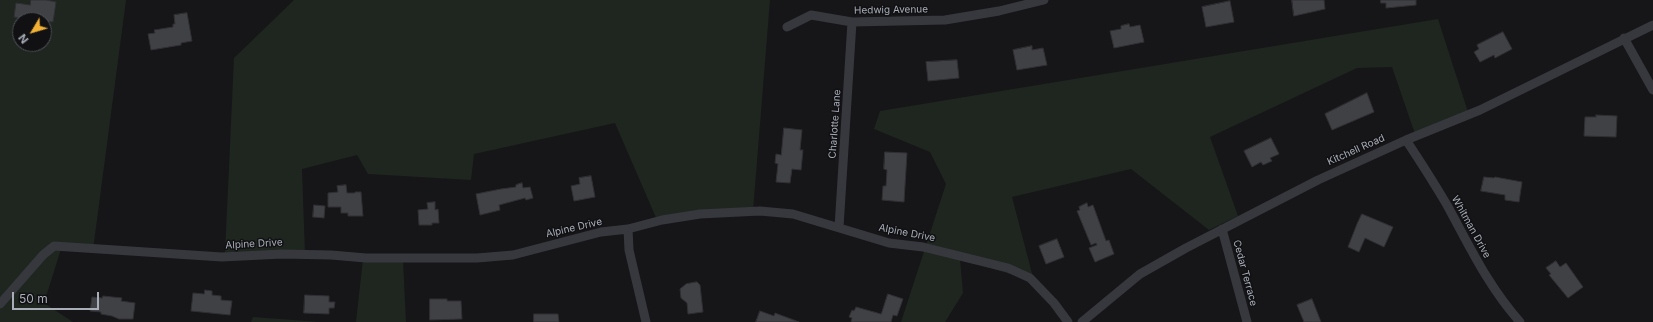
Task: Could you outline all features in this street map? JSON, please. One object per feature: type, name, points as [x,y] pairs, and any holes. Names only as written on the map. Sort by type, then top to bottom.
[{"type":"street","name":"Hedwig Avenue","points":[[787,27],[811,15],[852,22],[945,20],[999,11],[1044,0]]},
{"type":"street","name":"Charlotte Lane","points":[[839,227],[852,22]]},
{"type":"street","name":"Kitchell Road","points":[[1082,322],[1140,274],[1186,248],[1318,180],[1406,140],[1480,110],[1653,24]]},
{"type":"street","points":[[1624,38],[1653,90]]},
{"type":"street","name":"Whitman Drive","points":[[1406,140],[1446,204],[1486,278],[1520,322]]},
{"type":"street","name":"Alpine Drive","points":[[0,304],[43,255],[54,246],[222,257],[282,254],[331,255],[366,258],[477,258],[513,255],[600,232],[628,229],[662,220],[700,214],[760,211],[792,214],[889,243],[922,247],[1008,268],[1030,278],[1068,322]]},
{"type":"street","points":[[628,229],[629,250],[646,322]]},
{"type":"street","name":"Cedar Terrace","points":[[1222,230],[1247,322]]},
{"type":"shaded area","points":[[0,0],[126,0],[93,250],[62,246],[44,303],[73,322],[0,322]]},
{"type":"shaded area","points":[[294,0],[770,0],[753,211],[657,220],[615,123],[474,154],[471,180],[368,174],[357,155],[302,169],[305,254],[225,253],[234,58]]},
{"type":"shaded area","points":[[1438,19],[1468,112],[1415,134],[1392,67],[1357,68],[1210,137],[1238,216],[1209,230],[1131,169],[1012,197],[1034,281],[960,259],[963,293],[945,322],[901,322],[946,184],[930,152],[874,129],[880,111]]},
{"type":"shaded area","points":[[363,259],[403,260],[406,322],[356,322]]},
{"type":"shaded area","points":[[253,317],[320,322],[251,322]]},
{"type":"building","points":[[31,0],[56,2],[53,22],[52,12],[15,12],[16,3],[30,5]]},
{"type":"building","points":[[1292,0],[1324,0],[1325,9],[1294,16]]},
{"type":"building","points":[[1381,0],[1416,0],[1416,5],[1386,8],[1386,3],[1381,3]]},
{"type":"building","points":[[1230,1],[1234,22],[1206,27],[1202,7]]},
{"type":"building","points":[[187,13],[192,41],[181,43],[181,45],[151,50],[148,34],[155,33],[154,30],[173,27],[173,24],[175,24],[174,15]]},
{"type":"building","points":[[1129,24],[1130,27],[1140,25],[1144,42],[1114,48],[1110,31],[1121,29],[1121,26]]},
{"type":"building","points":[[1503,32],[1512,49],[1495,58],[1494,55],[1480,62],[1474,52],[1479,49],[1477,45]]},
{"type":"building","points":[[1032,46],[1032,50],[1043,48],[1047,65],[1017,70],[1013,50]]},
{"type":"building","points":[[957,60],[959,78],[928,81],[926,62]]},
{"type":"building","points":[[1367,93],[1374,112],[1332,130],[1325,114]]},
{"type":"building","points":[[1596,115],[1617,116],[1616,137],[1584,136],[1585,117],[1596,117]]},
{"type":"building","points":[[784,128],[802,130],[800,150],[803,150],[801,170],[792,169],[790,183],[776,182],[778,164],[775,163],[776,154],[781,155]]},
{"type":"building","points":[[1271,138],[1279,154],[1270,158],[1272,161],[1263,165],[1261,162],[1252,167],[1244,151]]},
{"type":"building","points":[[885,152],[907,153],[904,202],[882,200],[883,186],[886,186],[887,170],[884,169]]},
{"type":"building","points":[[591,176],[595,197],[574,201],[571,186],[580,184],[579,178]]},
{"type":"building","points":[[1484,177],[1495,177],[1522,182],[1519,202],[1505,200],[1505,195],[1481,191]]},
{"type":"building","points":[[522,183],[523,188],[530,187],[533,198],[526,200],[525,198],[499,205],[500,210],[480,215],[476,194],[516,187],[516,185]]},
{"type":"building","points":[[346,185],[347,193],[361,192],[363,216],[348,216],[348,213],[341,213],[341,207],[328,207],[328,193],[338,192],[337,186]]},
{"type":"building","points":[[435,202],[435,210],[438,209],[439,223],[432,223],[432,225],[419,225],[418,210],[428,209],[427,203]]},
{"type":"building","points":[[1087,203],[1088,207],[1093,205],[1106,241],[1109,240],[1114,254],[1095,262],[1089,248],[1097,245],[1096,243],[1091,245],[1077,211],[1080,210],[1079,207]]},
{"type":"building","points":[[314,205],[325,206],[324,218],[313,217]]},
{"type":"building","points":[[1362,214],[1393,227],[1384,247],[1365,238],[1359,252],[1348,247]]},
{"type":"building","points":[[1057,239],[1064,257],[1046,264],[1039,246]]},
{"type":"building","points":[[1556,261],[1560,267],[1566,263],[1583,287],[1568,298],[1549,275],[1551,274],[1546,268]]},
{"type":"building","points":[[697,282],[700,285],[703,312],[688,314],[687,303],[681,298],[680,289],[686,284]]},
{"type":"building","points":[[205,290],[212,291],[212,295],[221,296],[221,300],[232,301],[230,315],[191,311],[193,293],[204,294]]},
{"type":"building","points":[[888,294],[903,299],[897,316],[893,315],[891,322],[851,322],[852,318],[849,317],[852,310],[854,311],[856,307],[881,314]]},
{"type":"building","points":[[305,295],[329,296],[329,302],[335,302],[334,308],[329,308],[329,314],[304,313]]},
{"type":"building","points":[[103,296],[122,298],[121,301],[135,303],[133,319],[119,319],[101,314],[101,312],[90,311],[92,297],[102,298]]},
{"type":"building","points":[[430,299],[461,301],[462,319],[430,320]]},
{"type":"building","points":[[1312,299],[1321,322],[1304,322],[1297,305]]},
{"type":"building","points":[[760,311],[774,316],[775,313],[799,322],[756,322]]},
{"type":"building","points":[[534,314],[558,314],[559,322],[534,322]]}]
